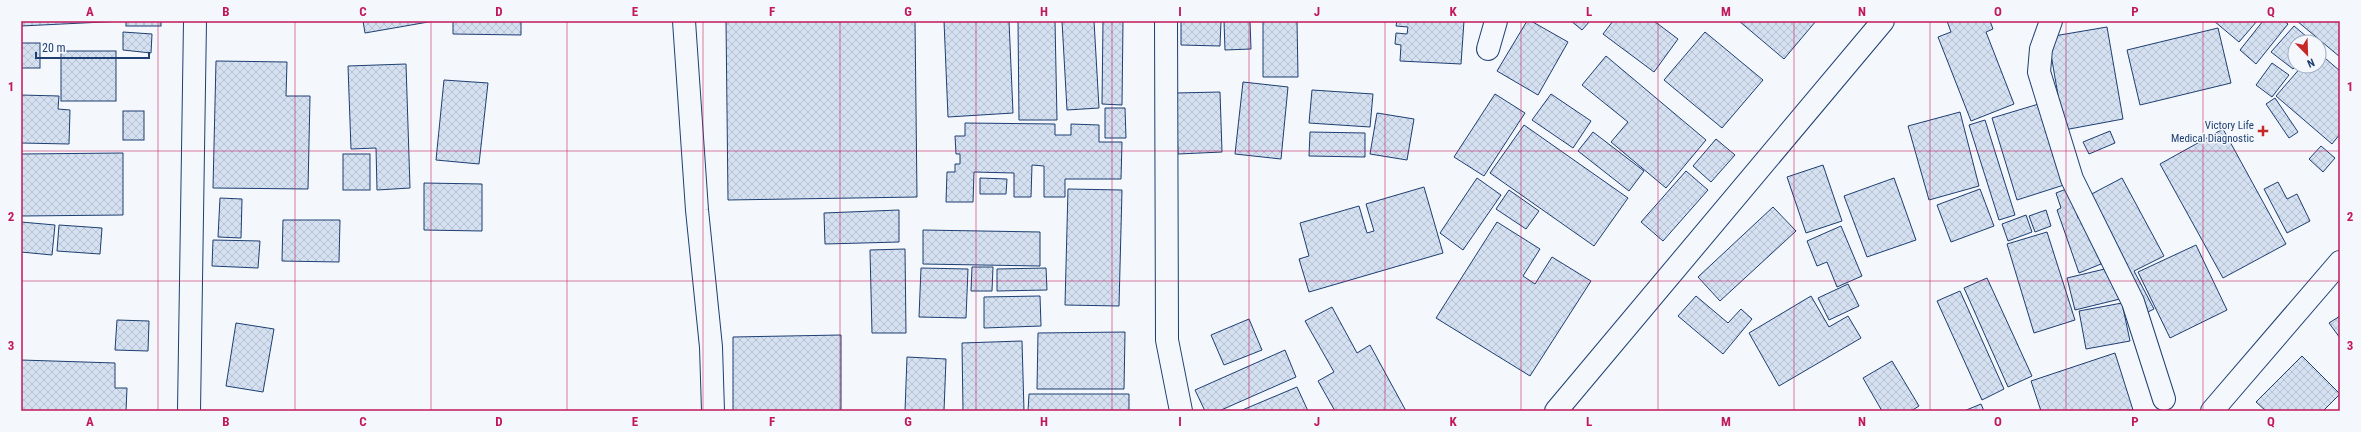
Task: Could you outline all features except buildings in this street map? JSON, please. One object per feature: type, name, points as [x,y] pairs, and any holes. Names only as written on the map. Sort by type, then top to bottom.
[{"type":"street","points":[[189,411],[195,21]]},
{"type":"street","points":[[684,21],[697,210],[711,348],[713,411]]},
{"type":"street","points":[[1166,21],[1167,340],[1181,411]]},
{"type":"street","points":[[1488,49],[1496,21]]},
{"type":"street","points":[[1556,411],[1883,21]]},
{"type":"street","points":[[2051,21],[2041,49],[2039,72],[2072,179],[2133,302],[2164,399]]},
{"type":"street","points":[[2212,411],[2340,262]]},
{"type":"place","name":"Victory Life Medical Diagnostic","points":[[2263,131]]}]
